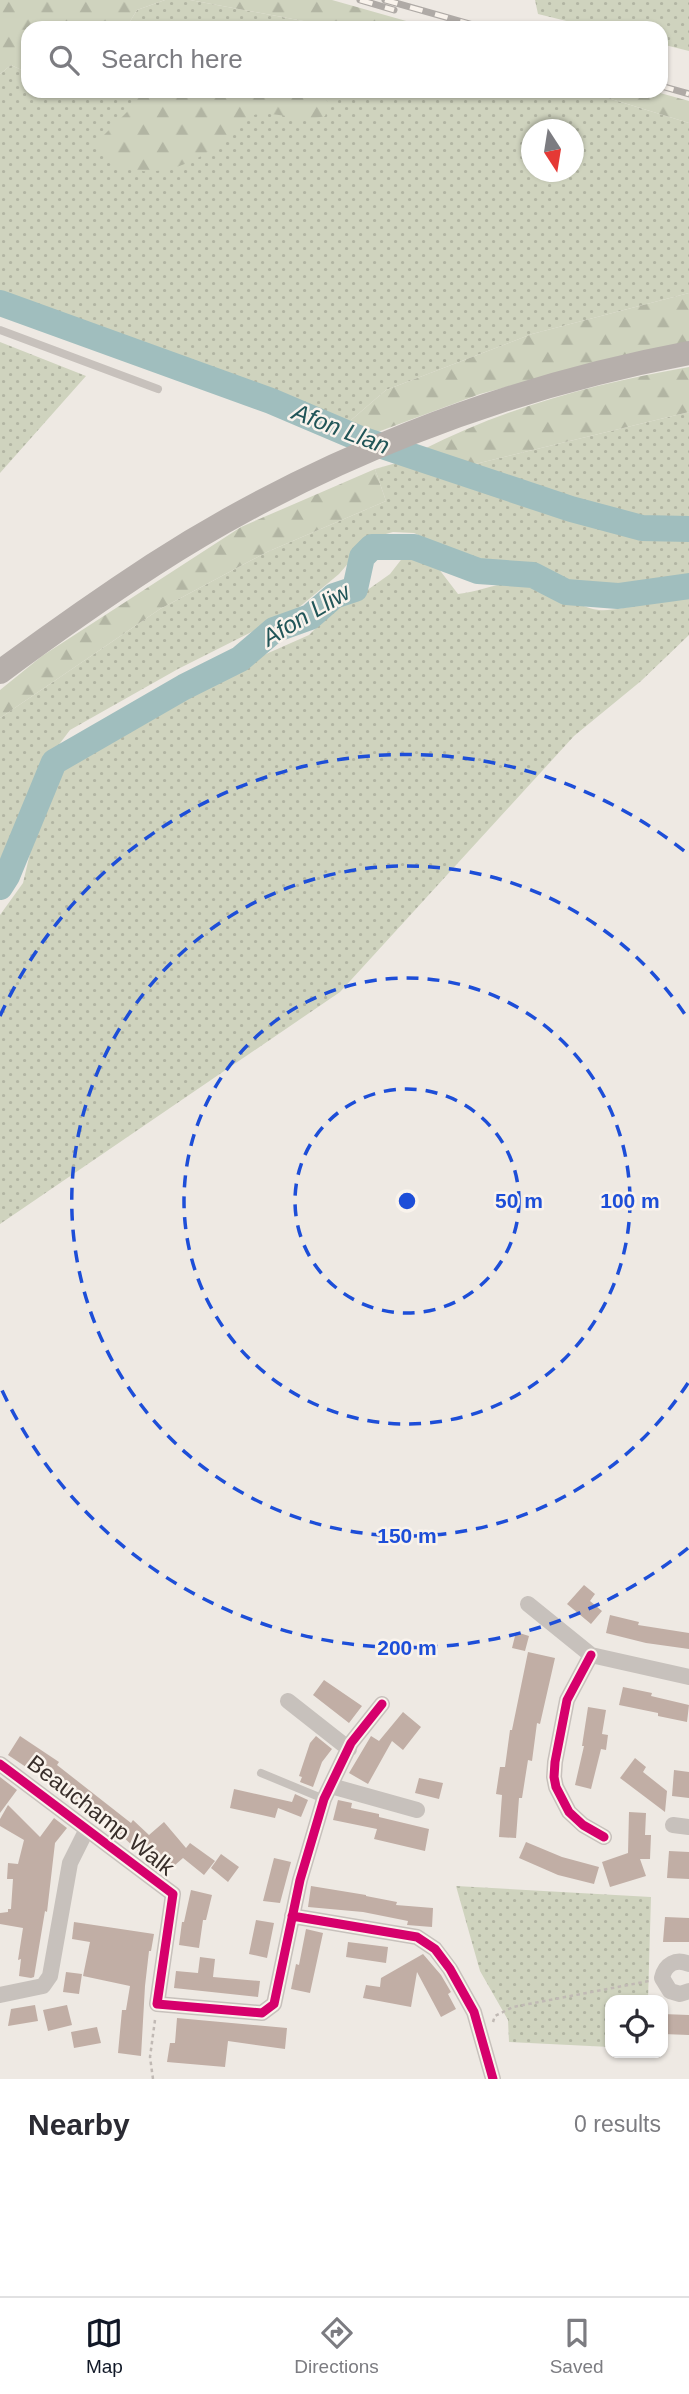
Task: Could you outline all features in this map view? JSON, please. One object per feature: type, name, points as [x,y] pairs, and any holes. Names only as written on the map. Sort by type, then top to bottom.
[{"type":"main road","points":[[0,672],[154,564],[248,510],[330,469],[458,416],[563,382],[689,353]]},
{"type":"street","points":[[528,1604],[591,1655],[689,1677]]},
{"type":"street","points":[[591,1655],[567,1700],[554,1777],[556,1787],[569,1812],[604,1838]]},
{"type":"street","points":[[288,1701],[349,1749]]},
{"type":"street","points":[[157,2004],[262,2012],[274,2004],[300,1880],[328,1792],[349,1749],[382,1704]]},
{"type":"street","name":"Beauchamp Walk","points":[[0,1764],[173,1894],[157,2004]]},
{"type":"street","points":[[328,1792],[417,1810]]},
{"type":"street","name":"Beauchamp Walk","points":[[0,1996],[43,1986],[50,1976],[70,1863],[86,1830]]},
{"type":"street","points":[[292,1916],[417,1937],[435,1949],[450,1969],[474,2012],[493,2079]]},
{"type":"street","points":[[689,1964],[682,1961],[671,1963],[663,1972],[670,1992],[680,1994],[689,1991]]},
{"type":"lane","points":[[0,330],[158,389]]},
{"type":"lane","points":[[261,1773],[328,1792]]},
{"type":"path","points":[[485,2045],[495,2016],[513,2007],[663,1978]]},
{"type":"path","points":[[153,2079],[150,2057],[157,2004]]},
{"type":"green space","points":[[0,0],[165,0],[137,10],[130,21],[21,21],[21,70],[11,65],[0,74]]},
{"type":"green space","points":[[165,0],[190,0],[303,21],[130,21],[137,10]]},
{"type":"green space","points":[[190,0],[332,0],[406,21],[303,21]]},
{"type":"green space","points":[[535,0],[689,0],[689,51],[668,46],[668,21],[566,21],[538,14]]},
{"type":"green space","points":[[11,65],[21,70],[21,98],[608,98],[689,123],[689,293],[532,334],[386,390],[350,421],[115,333],[0,294],[0,74]]},
{"type":"green space","points":[[668,95],[689,101],[689,123],[608,98],[668,98]]},
{"type":"green space","points":[[134,98],[326,98],[329,106],[325,116],[316,118],[267,114],[250,116],[200,157],[175,168],[148,171],[113,163],[106,158],[99,146],[98,141],[134,105]]},
{"type":"green space","points":[[689,293],[689,345],[609,360],[480,394],[375,433],[350,421],[386,390],[532,334]]},
{"type":"green space","points":[[0,342],[86,376],[0,473]]},
{"type":"green space","points":[[689,367],[689,412],[463,467],[422,450],[486,421],[552,398]]},
{"type":"green space","points":[[689,412],[689,524],[631,518],[574,505],[463,467]]},
{"type":"green space","points":[[396,463],[449,477],[546,510],[649,536],[689,537],[689,579],[612,591],[579,584],[524,564],[476,561],[414,533],[393,532],[375,537],[363,546],[339,574],[297,609],[178,669],[70,730],[42,767],[0,860],[0,718],[160,609],[267,552],[386,501],[375,469]]},
{"type":"green space","points":[[375,469],[386,501],[267,552],[160,609],[0,718],[0,690],[42,656],[241,527]]},
{"type":"green space","points":[[415,553],[432,560],[458,594],[501,584],[522,583],[553,591],[589,608],[608,610],[644,604],[689,591],[689,635],[641,681],[574,736],[340,992],[0,1224],[0,915],[23,883],[43,798],[75,753],[266,654],[309,635],[341,603],[366,591],[390,574],[404,556]]},
{"type":"green space","points":[[456,1886],[651,1897],[648,1995],[605,1995],[605,2047],[509,2042],[508,2020],[480,1971]]},
{"type":"building","points":[[584,1585],[595,1594],[590,1601],[602,1611],[591,1624],[567,1604]]},
{"type":"building","points":[[610,1615],[639,1622],[638,1625],[689,1633],[689,1649],[646,1643],[606,1633]]},
{"type":"building","points":[[516,1632],[529,1636],[525,1651],[512,1648]]},
{"type":"building","points":[[528,1652],[555,1658],[540,1724],[537,1723],[532,1761],[528,1760],[522,1798],[519,1798],[516,1838],[499,1837],[502,1795],[496,1794],[500,1767],[505,1767],[510,1730]]},
{"type":"building","points":[[324,1680],[362,1706],[349,1723],[313,1695]]},
{"type":"building","points":[[623,1687],[689,1705],[687,1722],[619,1705]]},
{"type":"building","points":[[588,1707],[606,1710],[602,1734],[608,1735],[606,1750],[601,1749],[591,1789],[575,1785],[584,1746]]},
{"type":"building","points":[[403,1712],[421,1727],[403,1750],[392,1741],[368,1784],[349,1773],[371,1736],[379,1741]]},
{"type":"building","points":[[20,1736],[59,1762],[57,1765],[131,1823],[133,1820],[149,1835],[164,1822],[186,1848],[190,1843],[215,1861],[204,1875],[183,1858],[166,1873],[141,1847],[138,1851],[117,1831],[57,1786],[58,1784],[28,1764],[26,1767],[8,1755]]},
{"type":"building","points":[[316,1736],[332,1749],[322,1762],[313,1787],[300,1782],[302,1777],[299,1776],[310,1743]]},
{"type":"building","points":[[635,1758],[646,1767],[643,1772],[667,1791],[665,1812],[620,1778]]},
{"type":"building","points":[[674,1770],[689,1772],[689,1798],[672,1796]]},
{"type":"building","points":[[0,1777],[17,1790],[0,1813]]},
{"type":"building","points":[[419,1778],[443,1783],[439,1799],[415,1793]]},
{"type":"building","points":[[234,1789],[292,1802],[295,1794],[308,1800],[301,1817],[278,1808],[275,1818],[230,1808]]},
{"type":"building","points":[[338,1800],[352,1803],[351,1808],[379,1814],[379,1817],[429,1829],[425,1851],[374,1839],[377,1829],[333,1820]]},
{"type":"building","points":[[8,1805],[40,1837],[54,1818],[67,1828],[55,1843],[47,1912],[45,1911],[34,1977],[31,1978],[19,1976],[21,1959],[18,1960],[23,1928],[0,1924],[0,1913],[11,1909],[13,1879],[7,1879],[8,1863],[18,1864],[24,1840],[0,1826],[0,1819]]},
{"type":"building","points":[[629,1812],[646,1813],[645,1835],[651,1835],[650,1859],[640,1859],[646,1876],[610,1887],[602,1862],[628,1853]]},
{"type":"building","points":[[526,1842],[562,1857],[599,1867],[594,1884],[558,1875],[519,1858]]},
{"type":"building","points":[[669,1851],[689,1852],[689,1879],[667,1878]]},
{"type":"building","points":[[221,1854],[239,1867],[228,1882],[211,1868]]},
{"type":"building","points":[[274,1858],[291,1862],[280,1903],[263,1901]]},
{"type":"building","points":[[311,1886],[366,1895],[397,1902],[396,1905],[433,1908],[432,1927],[407,1925],[408,1921],[363,1912],[308,1907]]},
{"type":"building","points":[[191,1890],[212,1895],[206,1920],[203,1920],[199,1948],[179,1945]]},
{"type":"building","points":[[665,1917],[689,1918],[689,1942],[663,1942]]},
{"type":"building","points":[[256,1920],[274,1923],[267,1958],[249,1954]]},
{"type":"building","points":[[74,1922],[154,1934],[145,1986],[141,2056],[118,2053],[122,2010],[126,2010],[130,1986],[83,1976],[90,1942],[72,1939]]},
{"type":"building","points":[[306,1929],[323,1933],[310,1993],[291,1989]]},
{"type":"building","points":[[348,1942],[388,1947],[386,1963],[346,1957]]},
{"type":"building","points":[[423,1954],[441,1975],[451,1992],[448,1994],[456,2009],[441,2017],[417,1972],[411,2007],[363,1998],[366,1985],[380,1987],[381,1978]]},
{"type":"building","points":[[200,1957],[215,1959],[213,1977],[260,1981],[258,1997],[174,1988],[176,1971],[198,1973]]},
{"type":"building","points":[[66,1972],[82,1974],[79,1994],[63,1992]]},
{"type":"building","points":[[35,2005],[38,2021],[8,2026],[11,2009]]},
{"type":"building","points":[[67,2005],[72,2025],[48,2031],[43,2010]]},
{"type":"building","points":[[668,2014],[689,2015],[689,2035],[668,2034]]},
{"type":"building","points":[[177,2018],[287,2028],[285,2049],[228,2041],[225,2067],[167,2062],[170,2043],[175,2043]]},
{"type":"building","points":[[97,2027],[101,2043],[74,2048],[71,2032]]},
{"type":"waterway","name":"Afon Llan","points":[[0,303],[271,401],[358,438],[571,509],[642,528],[689,529]]},
{"type":"waterway","name":"Afon Lliw","points":[[0,887],[54,762],[184,687],[240,659],[274,630],[310,617],[334,596],[355,589],[362,557],[372,547],[414,547],[478,571],[533,575],[566,592],[618,596],[689,586]]},
{"type":"railway","points":[[360,0],[394,10]]},
{"type":"railway","points":[[385,0],[459,21]]},
{"type":"railway","points":[[668,88],[689,94]]},
{"type":"cycle path","points":[[591,1655],[567,1700],[554,1777],[556,1787],[569,1812],[583,1825],[604,1837]]},
{"type":"cycle path","points":[[0,1764],[173,1894],[157,2004],[262,2013],[274,2004],[300,1880],[324,1799],[351,1743],[382,1704]]},
{"type":"cycle path","points":[[292,1916],[417,1937],[435,1949],[450,1969],[474,2012],[493,2079]]}]
